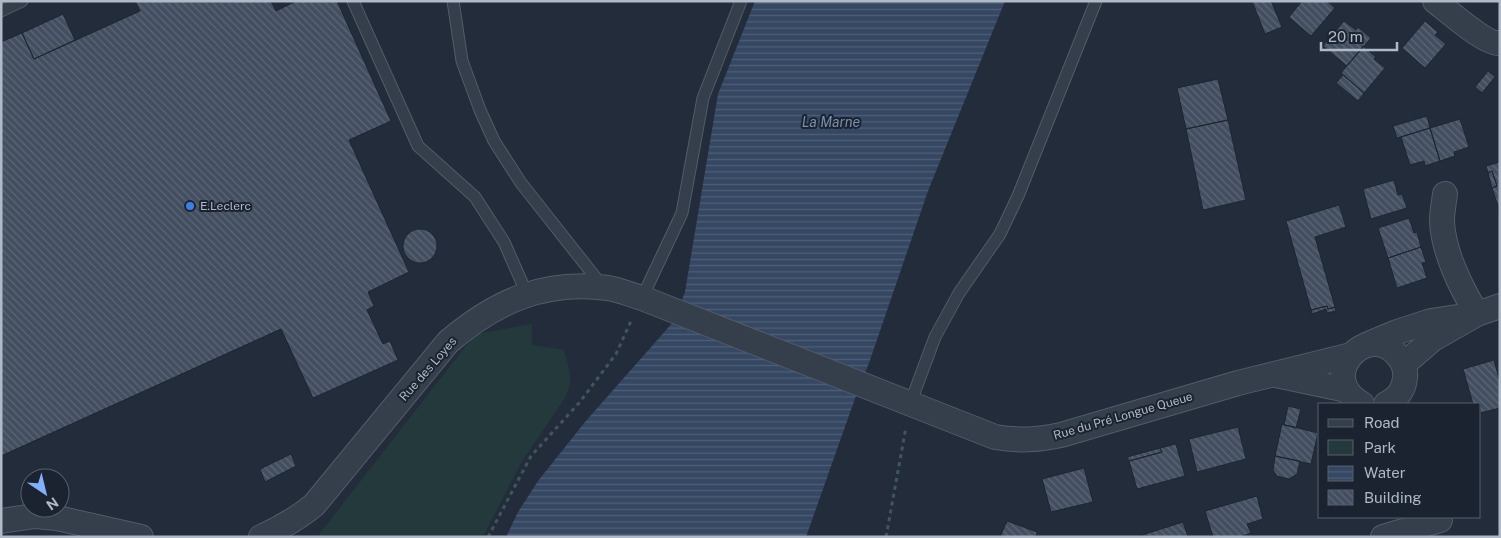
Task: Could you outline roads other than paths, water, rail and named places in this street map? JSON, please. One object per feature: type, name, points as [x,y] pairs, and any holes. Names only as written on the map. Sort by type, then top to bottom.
[{"type":"street","points":[[1435,1],[1481,36],[1500,43]]},
{"type":"street","points":[[1445,194],[1442,220],[1445,242],[1463,292],[1477,314]]},
{"type":"street","name":"Rue des Loyes","points":[[261,537],[298,518],[314,505],[448,342],[469,324],[506,303],[527,294],[582,286],[604,288],[642,298],[862,384]]},
{"type":"street","name":"Rue du Pré Longue Queue","points":[[1388,403],[1399,394],[1433,339],[1477,314],[1500,306]]},
{"type":"street","name":"Rue du Pré Longue Queue","points":[[862,384],[995,437],[1037,440],[1061,435],[1358,350],[1431,321],[1477,314]]},
{"type":"street","points":[[1355,397],[1344,384],[1345,365],[1358,350],[1377,344],[1387,347],[1394,352],[1405,384]]},
{"type":"street","name":"Rue du Pré Longue Queue","points":[[1273,374],[1355,397]]},
{"type":"street","points":[[1,521],[35,516],[57,518],[141,537]]},
{"type":"street","points":[[1383,537],[1441,525]]},
{"type":"lane","points":[[1,11],[22,1]]},
{"type":"lane","points":[[353,1],[418,146],[475,197],[504,242],[527,294]]},
{"type":"lane","points":[[452,1],[462,61],[494,141],[522,183],[604,288]]},
{"type":"lane","points":[[642,298],[682,213],[704,98],[741,1]]},
{"type":"lane","points":[[910,404],[939,330],[959,293],[1000,234],[1018,196],[1096,1]]},
{"type":"water","name":"La Marne","points":[[755,1],[1005,1],[928,191],[869,363],[806,537],[506,537],[518,512],[538,481],[585,422],[674,321],[685,292],[718,94]]},
{"type":"place","name":"E.Leclerc","points":[[190,206]]}]
